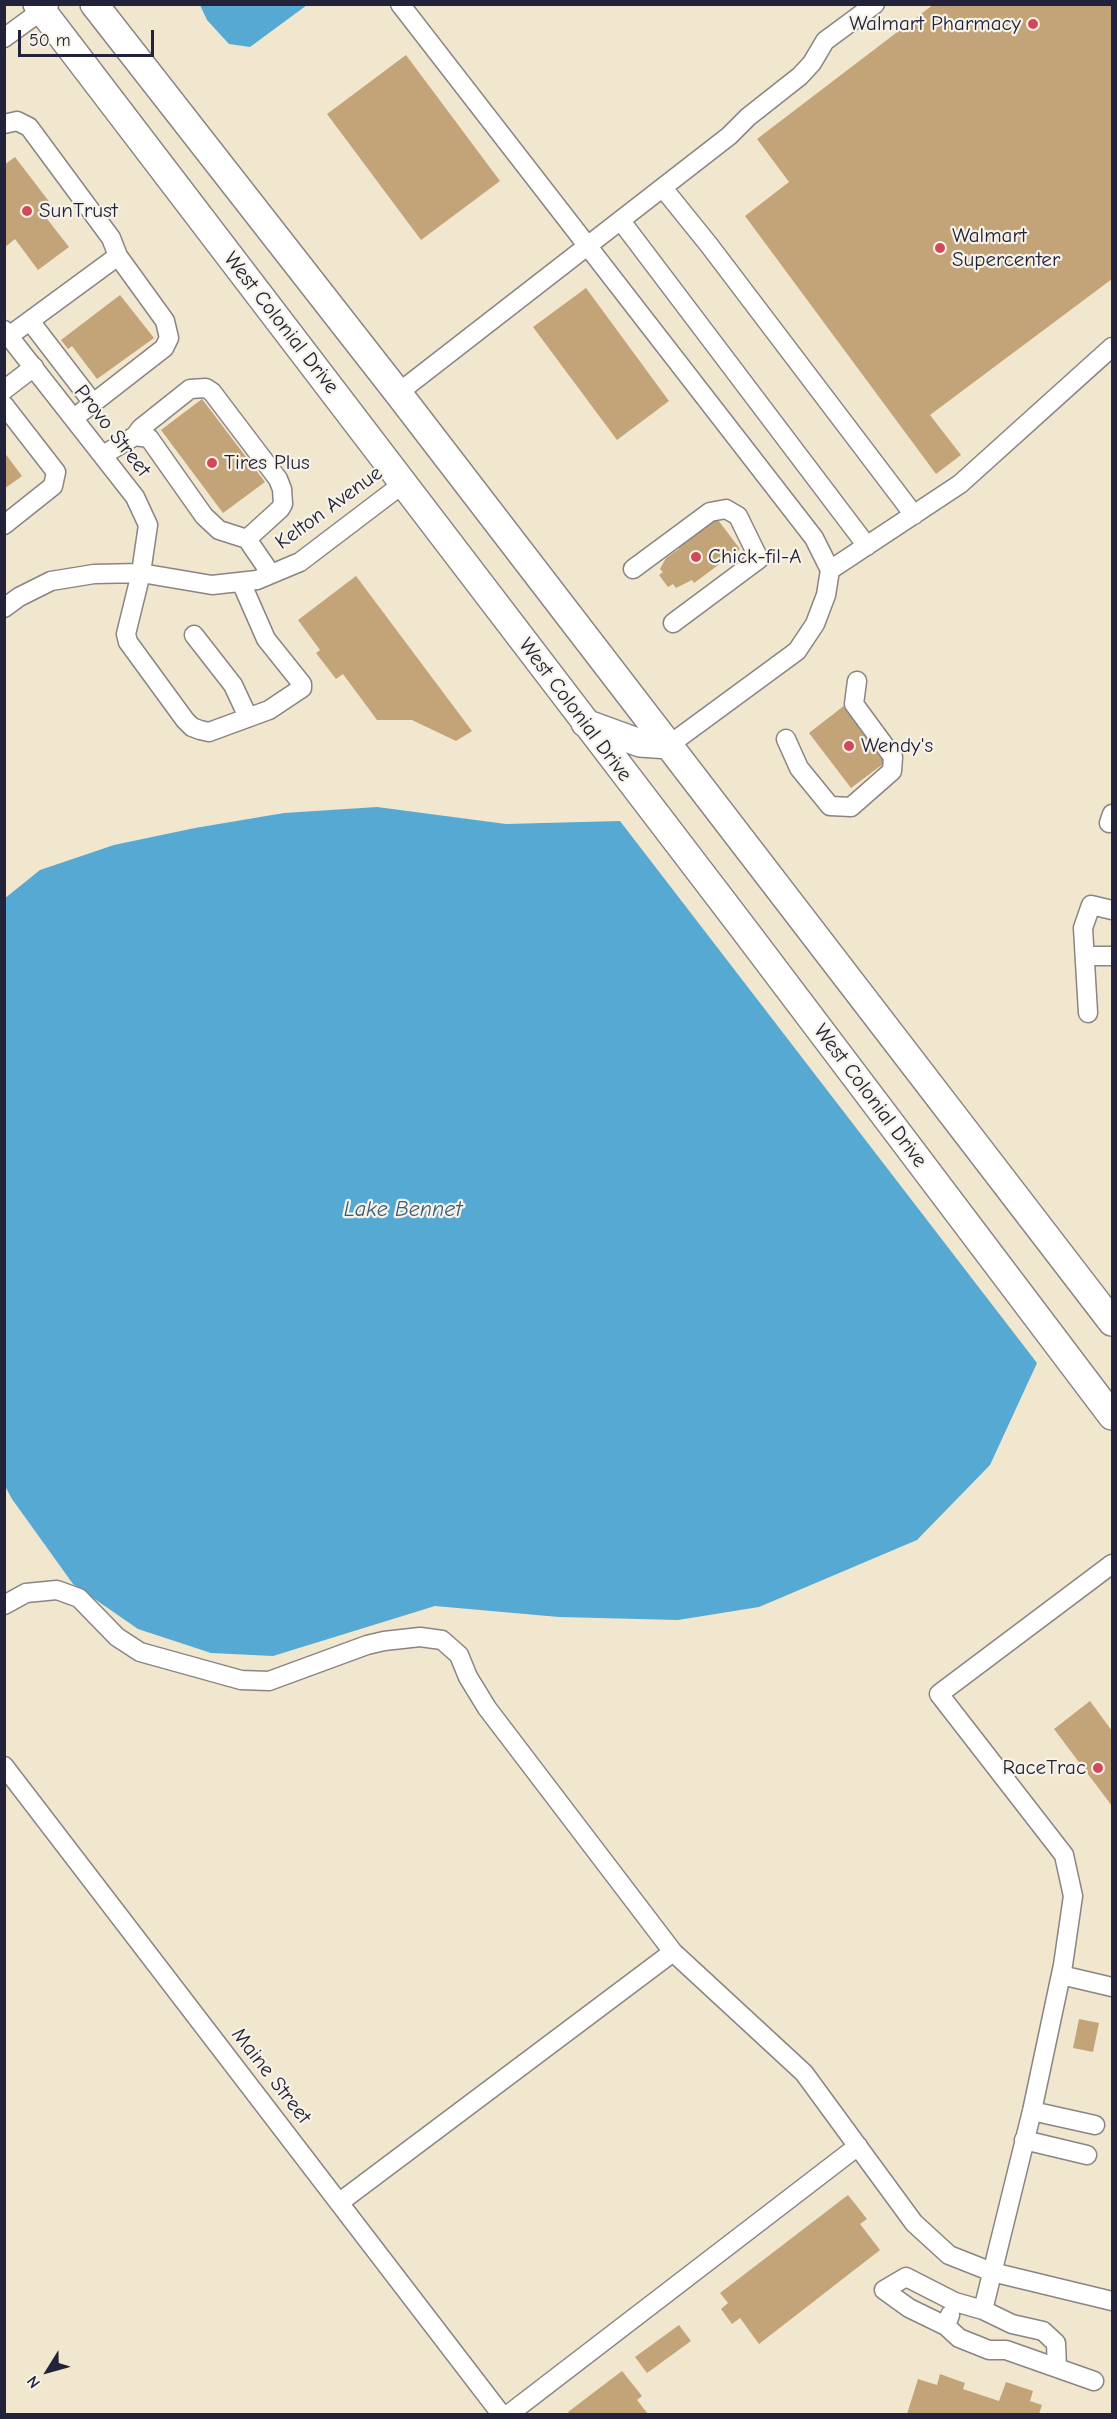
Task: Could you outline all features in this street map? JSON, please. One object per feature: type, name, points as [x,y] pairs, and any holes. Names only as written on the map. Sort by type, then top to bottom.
[{"type":"highway","points":[[94,4],[398,393],[1113,1322]]},
{"type":"highway","name":"West Colonial Drive","points":[[42,6],[1113,1416]]},
{"type":"highway","points":[[585,723],[640,743],[669,746]]},
{"type":"street","points":[[400,4],[813,538],[830,570],[826,595],[815,624],[797,651],[669,746]]},
{"type":"street","points":[[4,38],[42,6]]},
{"type":"street","points":[[398,393],[729,136],[748,117],[800,76],[812,63],[825,41],[863,8]]},
{"type":"street","points":[[4,124],[17,121],[29,127],[111,238],[118,256],[165,321],[169,338],[164,348],[74,418]]},
{"type":"street","points":[[663,188],[709,244],[914,515]]},
{"type":"street","points":[[621,221],[867,546]]},
{"type":"street","points":[[7,333],[30,321],[118,256]]},
{"type":"street","points":[[30,321],[93,403]]},
{"type":"street","name":"Provo Street","points":[[7,333],[135,497],[147,525],[141,573],[126,634],[135,653],[192,727],[209,732],[269,710],[302,688],[302,684],[266,639],[241,582]]},
{"type":"street","points":[[830,570],[960,484],[1113,347]]},
{"type":"street","points":[[4,390],[34,367]]},
{"type":"street","points":[[103,455],[135,435],[190,389],[206,388],[212,392],[278,479],[282,489],[284,504],[247,539]]},
{"type":"street","points":[[4,405],[56,472],[54,486],[4,525]]},
{"type":"street","points":[[135,435],[149,438],[204,516],[219,530],[247,539],[271,574]]},
{"type":"street","name":"Kelton Avenue","points":[[4,608],[19,597],[51,581],[94,574],[141,573],[212,585],[257,580],[300,562],[404,483]]},
{"type":"street","points":[[633,569],[710,512],[726,509],[738,516],[759,559],[673,623]]},
{"type":"street","points":[[194,635],[233,685],[248,717]]},
{"type":"street","points":[[786,739],[799,768],[830,806],[851,807],[892,771],[893,757],[854,704],[858,681]]},
{"type":"street","points":[[1088,1013],[1083,928],[1091,904],[1113,910]]},
{"type":"street","points":[[1085,956],[1113,956]]},
{"type":"street","points":[[983,2310],[1032,2111],[1061,1975],[1073,1896],[1064,1855],[939,1694],[1109,1566],[1113,1548]]},
{"type":"street","points":[[4,1605],[26,1593],[57,1590],[79,1598],[117,1637],[140,1652],[241,1680],[269,1681],[367,1645],[384,1641],[420,1637],[442,1640],[459,1655],[468,1677],[487,1708],[673,1952],[804,2073],[914,2223],[949,2255],[992,2272],[1113,2301]]},
{"type":"street","name":"Maine Street","points":[[4,1766],[501,2415]]},
{"type":"street","points":[[340,2202],[673,1952]]},
{"type":"street","points":[[1061,1975],[1113,1987]]},
{"type":"street","points":[[1032,2111],[1095,2125]]},
{"type":"street","points":[[1024,2140],[1087,2155]]},
{"type":"street","points":[[509,2415],[858,2146]]},
{"type":"street","points":[[1058,2368],[1056,2343],[1043,2331],[1012,2324],[983,2310],[955,2302],[906,2277],[884,2290],[909,2308],[946,2326],[959,2338],[989,2350],[1006,2350],[1094,2381]]},
{"type":"street","points":[[909,2308],[921,2285]]},
{"type":"street","points":[[946,2326],[955,2302]]},
{"type":"street","points":[[1006,2350],[1012,2324]]},
{"type":"water","points":[[200,5],[307,5],[250,47],[229,44],[207,20]]},
{"type":"water","name":"Lake Bennet","points":[[377,807],[506,824],[620,821],[1037,1363],[990,1465],[917,1540],[759,1607],[678,1620],[559,1617],[435,1606],[273,1656],[211,1653],[138,1629],[73,1584],[5,1486],[4,899],[40,870],[114,845],[284,813]]},
{"type":"building","name":"Walmart Supercenter","points":[[934,4],[1112,4],[1112,279],[930,415],[961,455],[936,474],[745,216],[789,182],[757,139]]},
{"type":"building","points":[[406,55],[500,181],[421,240],[327,114]]},
{"type":"building","name":"SunTrust","points":[[15,157],[54,208],[44,215],[69,247],[38,270],[15,239],[4,248],[4,165]]},
{"type":"building","points":[[586,288],[669,401],[617,440],[533,327]]},
{"type":"building","points":[[120,295],[154,338],[97,379],[72,346],[68,349],[61,340]]},
{"type":"building","points":[[202,399],[265,482],[223,513],[161,430]]},
{"type":"building","points":[[4,452],[22,476],[4,489]]},
{"type":"building","points":[[715,516],[740,549],[694,583],[692,580],[676,588],[673,584],[668,587],[659,575],[663,572],[660,569],[666,558],[679,549],[677,545]]},
{"type":"building","points":[[356,576],[472,731],[456,741],[412,720],[377,720],[343,674],[336,679],[316,653],[320,650],[298,620]]},
{"type":"building","points":[[845,705],[887,761],[851,788],[809,733]]},
{"type":"building","name":"RaceTrac","points":[[1090,1701],[1112,1731],[1112,1806],[1054,1729]]},
{"type":"building","points":[[1079,2019],[1099,2023],[1093,2052],[1073,2048]]},
{"type":"building","points":[[848,2195],[867,2219],[860,2224],[880,2250],[759,2344],[740,2318],[732,2324],[721,2309],[728,2303],[720,2293]]},
{"type":"building","points":[[679,2325],[691,2341],[647,2373],[635,2357]]},
{"type":"building","points":[[622,2371],[642,2396],[637,2400],[648,2414],[570,2414],[568,2412]]},
{"type":"building","points":[[940,2374],[965,2383],[963,2389],[999,2401],[1006,2382],[1033,2391],[1030,2401],[1042,2405],[1039,2414],[907,2414],[918,2379],[937,2385]]},
{"type":"place","name":"Walmart Pharmacy","points":[[1033,24]]},
{"type":"place","name":"SunTrust","points":[[27,211]]},
{"type":"place","name":"Walmart Supercenter","points":[[940,248]]},
{"type":"place","name":"Tires Plus","points":[[212,463]]},
{"type":"place","name":"Chick-fil-A","points":[[696,557]]},
{"type":"place","name":"Wendy's","points":[[849,746]]},
{"type":"place","name":"RaceTrac","points":[[1098,1768]]}]
